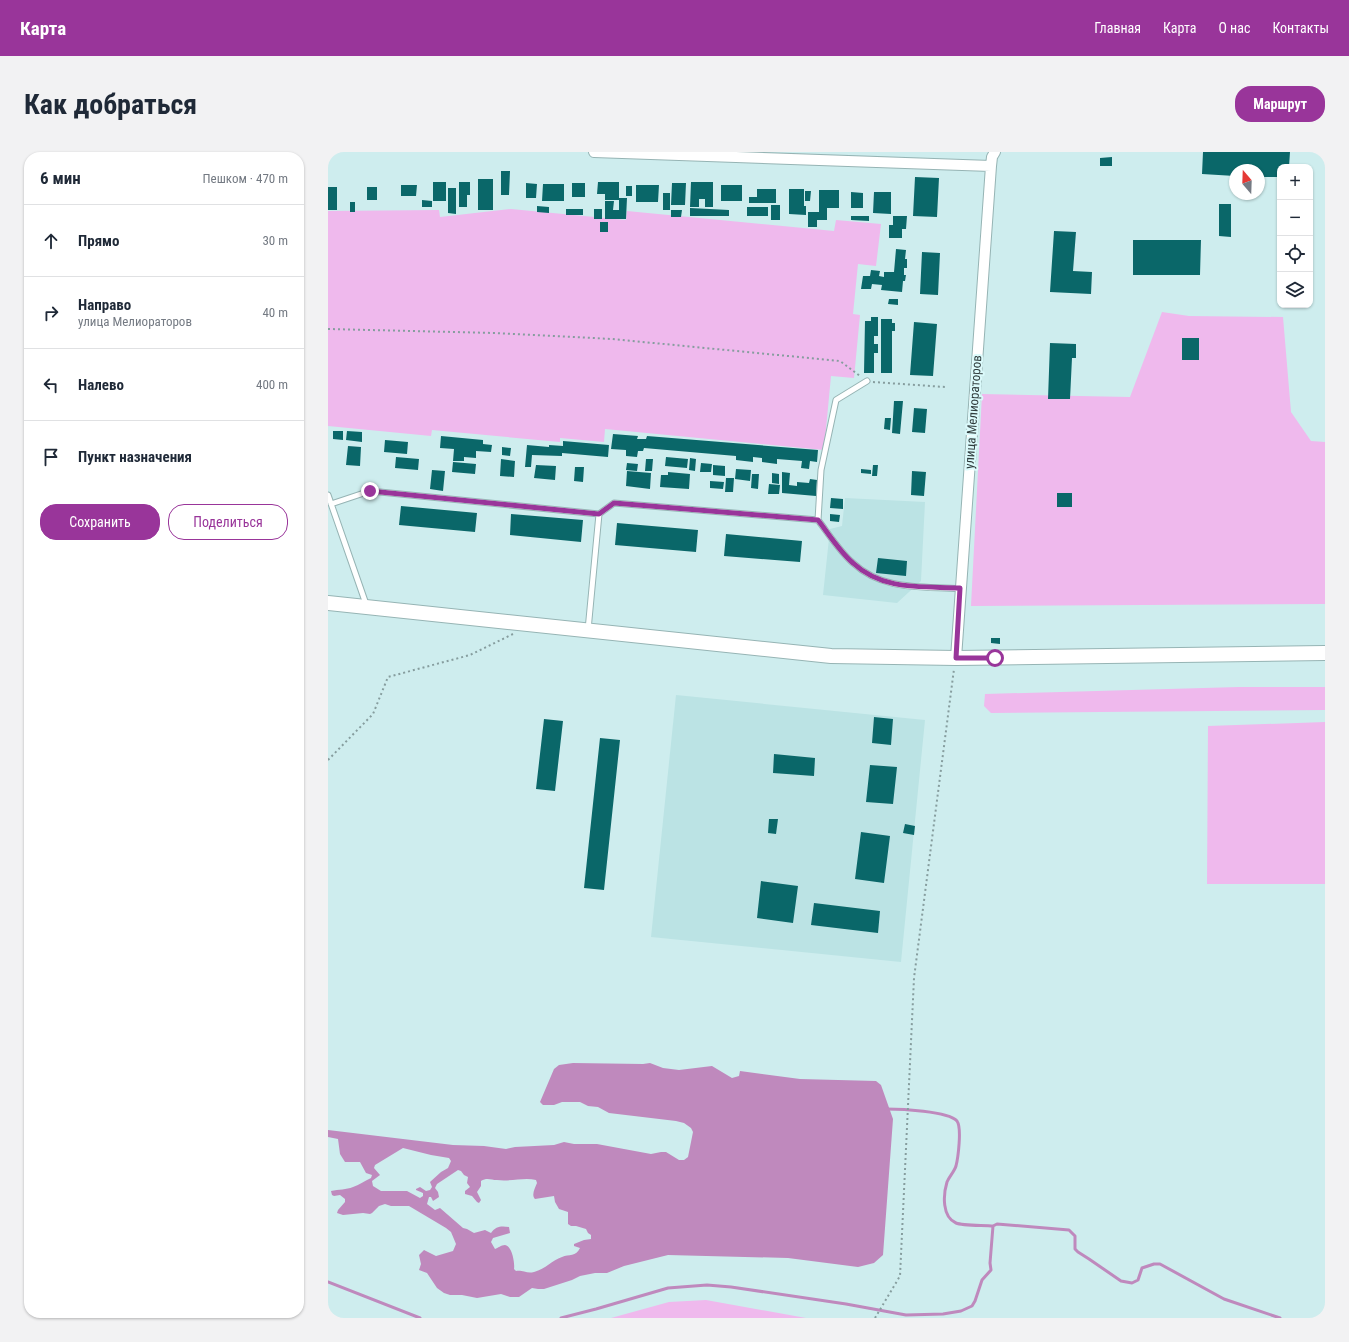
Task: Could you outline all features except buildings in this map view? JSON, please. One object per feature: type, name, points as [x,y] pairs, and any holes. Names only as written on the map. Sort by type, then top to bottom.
[{"type":"main road","points":[[328,603],[831,656],[956,658],[1325,653]]},
{"type":"street","points":[[594,152],[991,166]]},
{"type":"street","name":"улица Мелиораторов","points":[[956,658],[991,166],[992,157],[995,152]]},
{"type":"lane","points":[[867,381],[836,400],[822,470],[818,520],[852,563],[871,577],[891,584],[960,588]]},
{"type":"lane","points":[[331,504],[370,491],[599,514],[614,503],[818,520]]},
{"type":"lane","points":[[328,495],[367,607]]},
{"type":"lane","points":[[588,631],[599,514]]},
{"type":"path","points":[[328,329],[495,333],[620,340],[840,361],[867,381],[945,387]]},
{"type":"path","points":[[328,760],[373,714],[388,677],[470,655],[532,625]]},
{"type":"path","points":[[875,1318],[900,1276],[914,978],[956,658]]},
{"type":"shaded area","points":[[511,209],[626,220],[627,211],[834,231],[836,220],[881,224],[876,266],[858,264],[853,314],[860,315],[854,378],[831,376],[824,450],[605,429],[604,442],[560,438],[560,442],[432,430],[431,436],[328,426],[328,211],[439,210],[440,217]]},
{"type":"shaded area","points":[[1162,312],[1189,316],[1283,317],[1291,412],[1311,441],[1325,442],[1325,604],[971,606],[982,394],[1130,397]]},
{"type":"shaded area","points":[[845,498],[925,502],[921,581],[897,603],[823,595],[830,529],[842,526]]},
{"type":"shaded area","points":[[1239,687],[1325,687],[1325,710],[991,713],[984,706],[985,694]]},
{"type":"shaded area","points":[[676,695],[925,720],[901,962],[651,937]]},
{"type":"shaded area","points":[[1325,722],[1325,884],[1207,884],[1208,726]]},
{"type":"shaded area","points":[[573,1063],[650,1063],[663,1068],[679,1070],[712,1066],[732,1078],[739,1076],[740,1071],[800,1079],[876,1081],[881,1085],[893,1119],[883,1255],[874,1263],[858,1267],[788,1258],[668,1255],[624,1266],[607,1273],[595,1273],[580,1276],[544,1289],[532,1288],[519,1297],[510,1297],[501,1294],[477,1298],[444,1293],[437,1288],[427,1273],[419,1270],[421,1264],[419,1255],[424,1250],[436,1256],[453,1251],[456,1244],[451,1232],[446,1228],[409,1206],[391,1206],[385,1204],[379,1206],[370,1214],[363,1213],[343,1215],[337,1213],[345,1202],[345,1199],[340,1195],[332,1195],[331,1191],[348,1189],[371,1178],[372,1175],[366,1173],[360,1162],[345,1162],[340,1154],[338,1139],[328,1137],[328,1130],[453,1145],[484,1146],[506,1149],[515,1147],[554,1145],[564,1142],[574,1144],[597,1144],[651,1154],[666,1152],[679,1160],[684,1160],[688,1157],[693,1132],[691,1128],[684,1123],[609,1113],[598,1107],[588,1106],[580,1102],[562,1102],[554,1105],[543,1105],[540,1102],[554,1069],[559,1065]],"holes":[[[403,1148],[449,1158],[451,1161],[448,1168],[430,1182],[432,1187],[430,1190],[426,1191],[420,1187],[416,1189],[423,1193],[423,1196],[420,1198],[407,1191],[381,1191],[373,1186],[372,1181],[380,1175],[374,1168],[375,1165]],[[458,1170],[468,1177],[467,1183],[470,1187],[465,1191],[465,1194],[472,1196],[479,1203],[481,1200],[477,1192],[481,1186],[481,1181],[483,1180],[536,1180],[537,1183],[533,1193],[535,1199],[554,1196],[555,1202],[559,1209],[568,1212],[568,1224],[586,1229],[591,1235],[591,1239],[574,1244],[574,1246],[580,1248],[576,1253],[558,1258],[538,1271],[529,1273],[516,1271],[514,1269],[510,1248],[505,1245],[495,1249],[491,1242],[493,1238],[510,1233],[509,1227],[499,1227],[491,1233],[485,1230],[474,1233],[463,1228],[440,1208],[435,1210],[427,1204],[429,1197],[431,1197],[433,1201],[439,1197],[435,1188],[437,1184]]]},
{"type":"shaded area","points":[[706,1300],[806,1318],[611,1318],[669,1302]]},
{"type":"waterway","points":[[886,1109],[934,1113],[944,1115],[957,1121],[959,1130],[959,1150],[956,1166],[948,1180],[946,1187],[944,1199],[946,1211],[951,1220],[956,1223],[964,1225],[993,1226]]},
{"type":"waterway","points":[[561,1318],[668,1288],[707,1285],[731,1287],[846,1304],[906,1315],[943,1314],[961,1311],[972,1306],[982,1280],[991,1270],[990,1263],[993,1226],[997,1224],[1069,1230],[1075,1236],[1075,1249],[1078,1252],[1121,1281],[1132,1283],[1138,1280],[1142,1268],[1154,1264],[1160,1264],[1224,1299],[1280,1318]]},
{"type":"waterway","points":[[328,1282],[420,1318]]},
{"type":"route","points":[[370,491],[599,514],[614,503],[818,520],[852,563],[871,577],[891,584],[960,588],[956,658],[995,658]]}]
